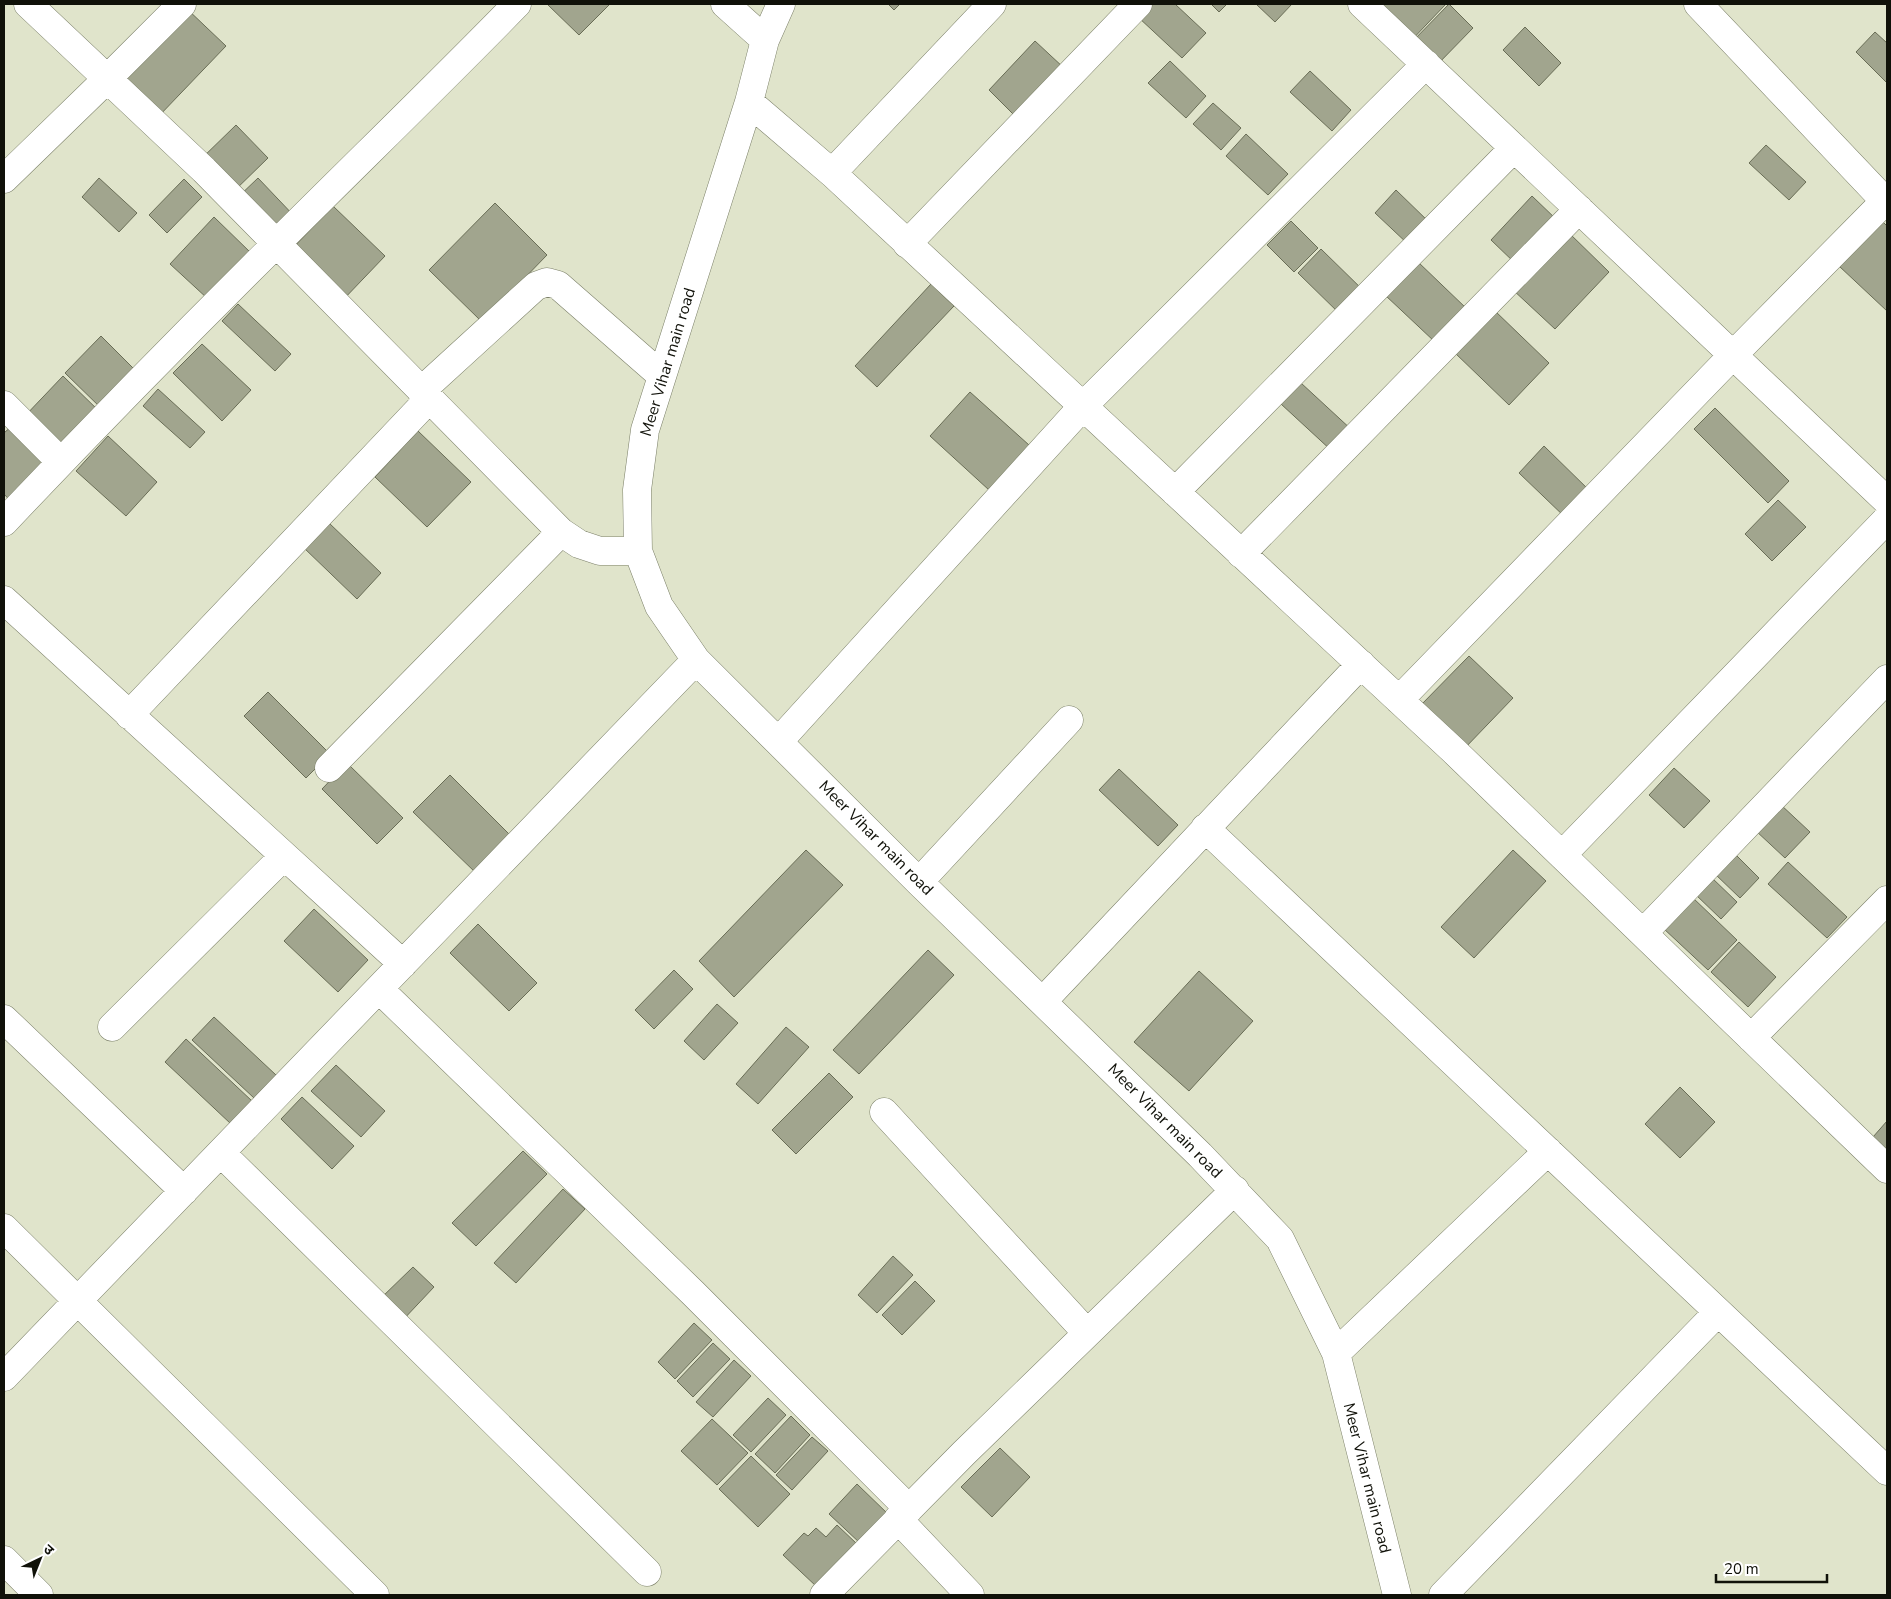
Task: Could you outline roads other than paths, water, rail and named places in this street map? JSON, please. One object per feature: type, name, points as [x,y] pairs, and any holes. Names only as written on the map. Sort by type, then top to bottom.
[{"type":"street","points":[[28,4],[204,170],[561,532],[580,544],[600,551],[638,551]]},
{"type":"street","points":[[4,179],[182,4]]},
{"type":"street","points":[[4,522],[276,243],[451,72],[517,4]]},
{"type":"street","points":[[725,4],[765,40]]},
{"type":"street","name":"Meer Vihar main road","points":[[781,4],[765,40],[749,102],[645,430],[637,490],[638,551],[660,606],[696,660],[1234,1190],[1280,1239],[1336,1353],[1397,1595]]},
{"type":"street","points":[[832,173],[992,4]]},
{"type":"street","points":[[907,244],[1138,4]]},
{"type":"street","points":[[1362,4],[1887,501]]},
{"type":"street","points":[[1399,700],[1733,355],[1886,201],[1710,8]]},
{"type":"street","points":[[779,741],[1083,406],[1426,64]]},
{"type":"street","points":[[749,102],[832,173],[1361,664],[1887,1169]]},
{"type":"street","points":[[1175,492],[1514,148]]},
{"type":"street","points":[[1241,554],[1580,209]]},
{"type":"street","points":[[129,715],[425,395],[536,286],[547,282],[558,285],[662,376]]},
{"type":"street","points":[[4,405],[61,462]]},
{"type":"street","points":[[1562,856],[1887,519]]},
{"type":"street","points":[[329,768],[561,532]]},
{"type":"street","points":[[5,602],[403,964]]},
{"type":"street","points":[[4,1377],[696,660]]},
{"type":"street","points":[[1043,1001],[1361,664]]},
{"type":"street","points":[[1643,933],[1887,679]]},
{"type":"street","points":[[920,882],[1070,720]]},
{"type":"street","points":[[1205,828],[1887,1471]]},
{"type":"street","points":[[112,1027],[284,856]]},
{"type":"street","points":[[1751,1038],[1887,900]]},
{"type":"street","points":[[379,989],[693,1293],[904,1514],[970,1595]]},
{"type":"street","points":[[4,1019],[184,1191]]},
{"type":"street","points":[[884,1112],[1087,1333]]},
{"type":"street","points":[[1336,1353],[1548,1151]]},
{"type":"street","points":[[221,1153],[647,1572]]},
{"type":"street","points":[[824,1595],[1087,1333],[1234,1190]]},
{"type":"street","points":[[4,1228],[375,1595]]},
{"type":"street","points":[[1443,1595],[1718,1312]]},
{"type":"street","points":[[4,1560],[39,1595]]}]
